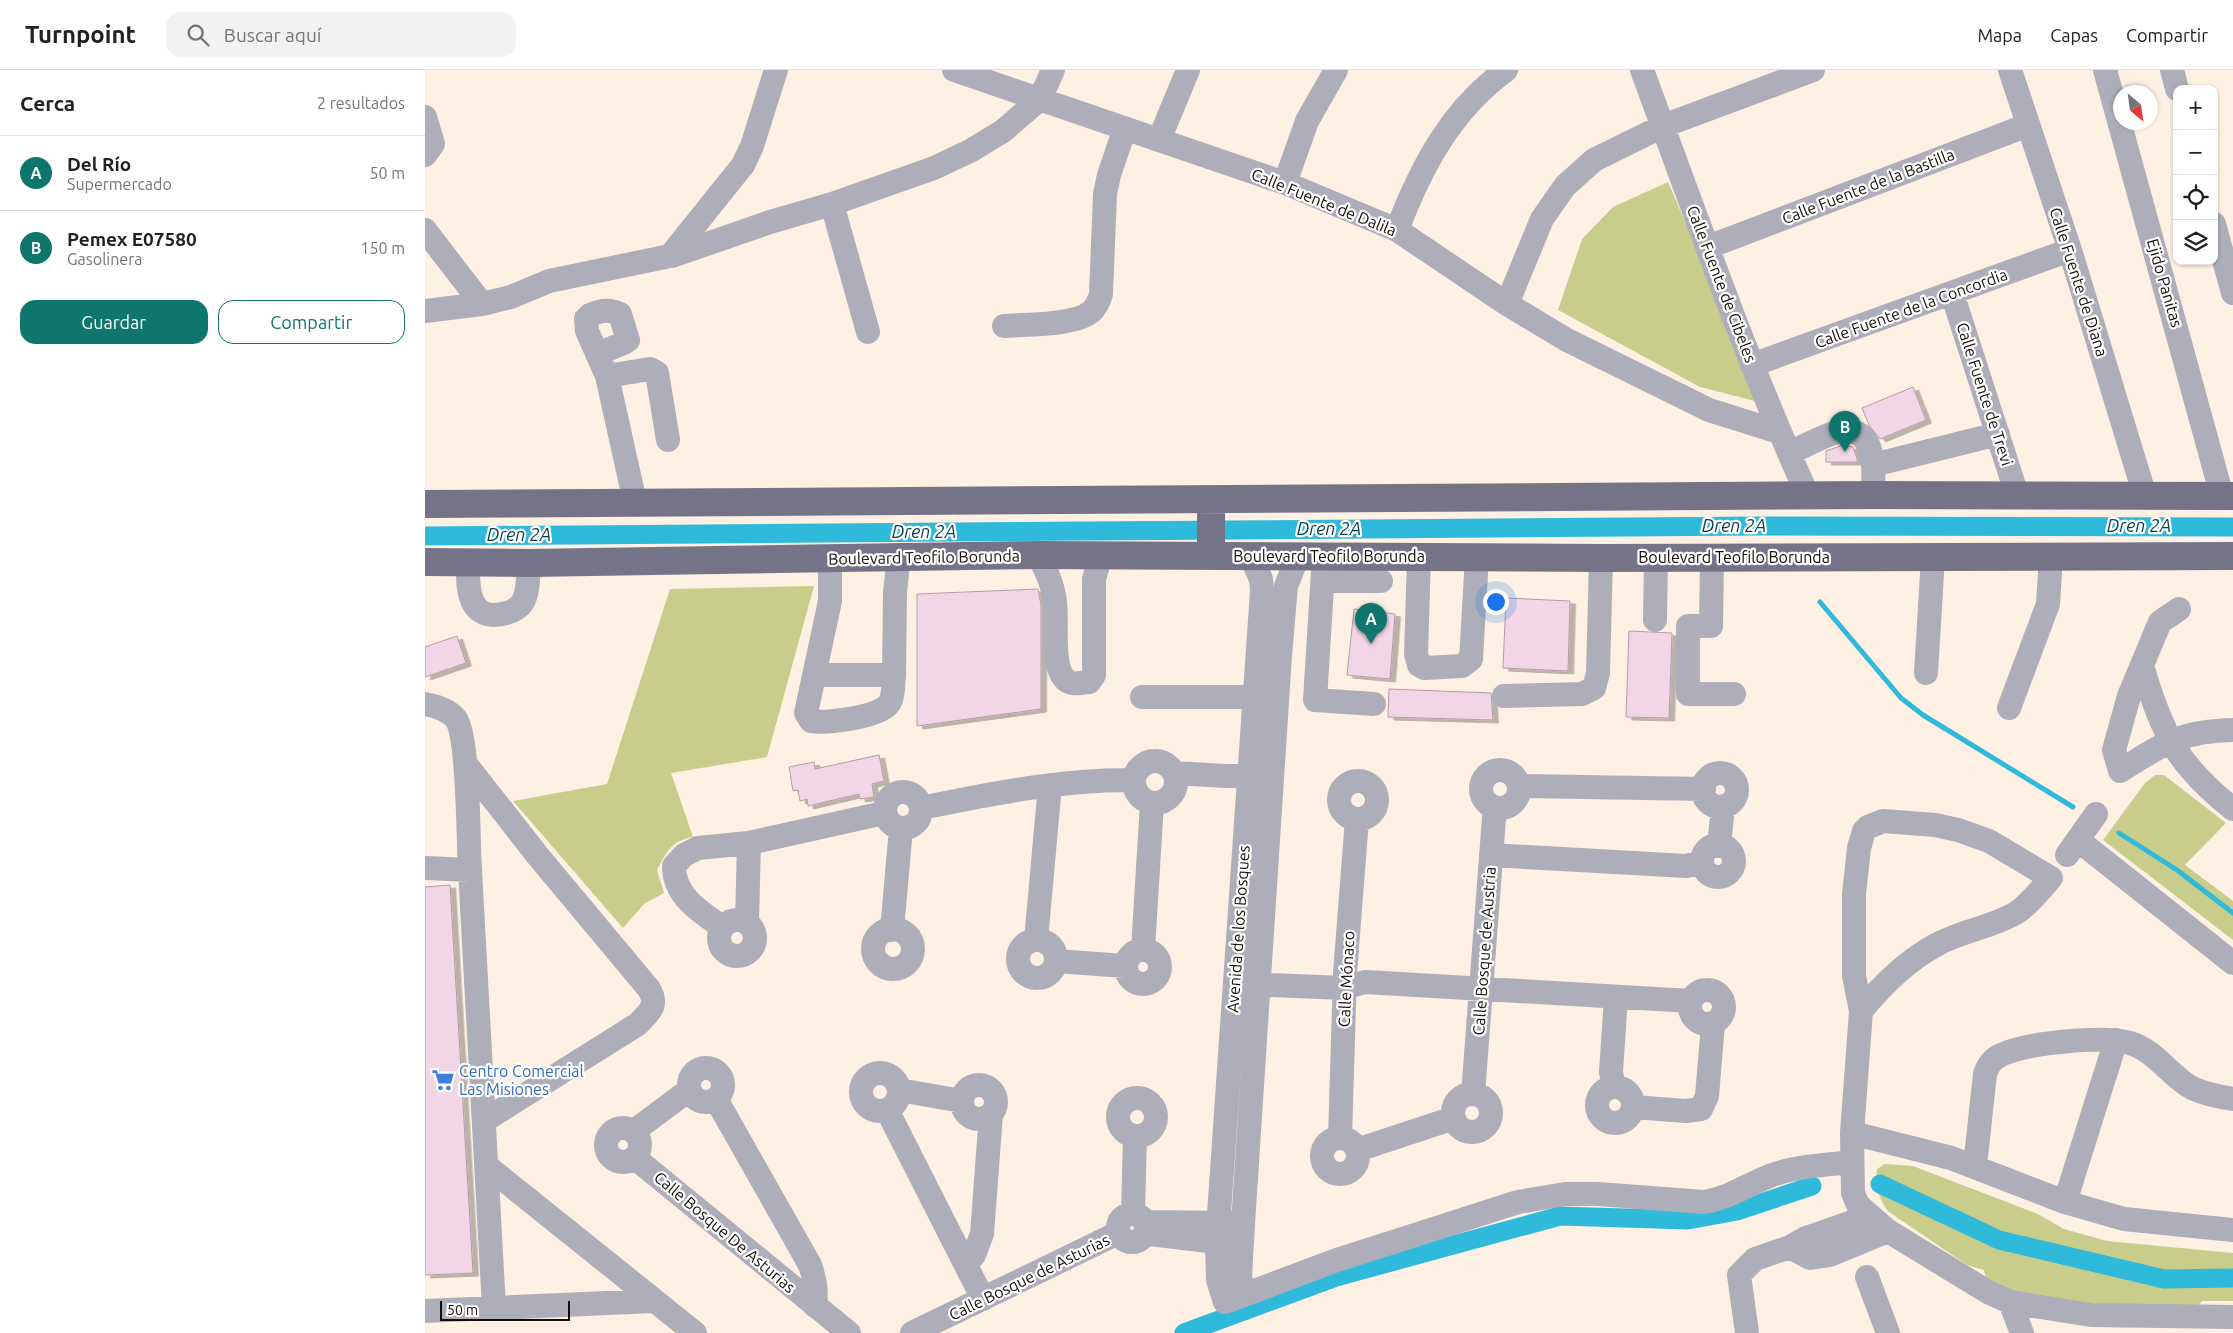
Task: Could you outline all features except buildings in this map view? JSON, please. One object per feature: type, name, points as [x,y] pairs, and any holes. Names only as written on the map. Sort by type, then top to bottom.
[{"type":"main road","points":[[425,504],[635,502],[1211,507],[1337,497],[2017,494],[2227,496]]},
{"type":"main road","points":[[1211,507],[1211,548]]},
{"type":"main road","name":"Boulevard Teofilo Borunda","points":[[425,562],[529,563],[830,559],[899,556],[1101,555],[1211,548],[1251,557],[1315,564],[1366,573],[1419,557],[2233,556]]},
{"type":"street","points":[[670,256],[743,165],[776,70]]},
{"type":"street","name":"Calle Fuente de Dalila","points":[[954,70],[1041,98],[1285,183],[1397,230],[1507,304],[1567,340],[1709,410],[1779,432]]},
{"type":"street","points":[[425,311],[482,304],[511,297],[549,281],[670,256],[770,222],[832,204],[934,168],[969,151],[1003,131],[1041,98],[1053,70]]},
{"type":"street","points":[[1159,140],[1188,70]]},
{"type":"street","points":[[1285,183],[1307,121],[1336,70]]},
{"type":"street","points":[[1397,230],[1413,187],[1433,150],[1457,116],[1490,82],[1506,70]]},
{"type":"street","name":"Calle Fuente de Cibeles","points":[[1642,70],[1752,365],[1779,432],[1808,496]]},
{"type":"street","points":[[1507,304],[1542,219],[1565,186],[1593,160],[1663,126],[1813,70]]},
{"type":"street","name":"Calle Fuente de Diana","points":[[2010,70],[2070,250],[2145,496]]},
{"type":"street","name":"Ejido Panitas","points":[[2105,70],[2227,496]]},
{"type":"street","points":[[2172,70],[2176,85]]},
{"type":"street","points":[[425,117],[433,144],[429,153],[425,155]]},
{"type":"street","name":"Calle Fuente de la Bastilla","points":[[1709,247],[2029,125]]},
{"type":"street","points":[[1004,326],[1075,318],[1083,316],[1098,304],[1101,294],[1105,194],[1109,175],[1125,128]]},
{"type":"street","points":[[832,204],[868,332]]},
{"type":"street","points":[[425,230],[482,304]]},
{"type":"street","points":[[2218,239],[2233,293]]},
{"type":"street","name":"Calle Fuente de la Concordia","points":[[1752,365],[2070,250]]},
{"type":"street","name":"Calle Fuente de Trevi","points":[[1952,293],[2017,494]]},
{"type":"street","points":[[597,354],[607,376],[635,502]]},
{"type":"street","points":[[607,376],[654,370],[657,374],[668,440]]},
{"type":"street","points":[[1789,453],[1837,432],[1851,430],[1859,432],[1865,437],[1870,446],[1874,495]]},
{"type":"street","points":[[1873,465],[1998,434]]},
{"type":"street","points":[[1037,555],[1048,572],[1055,602],[1058,666],[1063,678],[1070,683],[1079,684],[1089,682],[1094,675],[1094,580],[1101,555]]},
{"type":"street","points":[[830,559],[831,593],[806,713],[811,721],[819,722],[862,717],[886,706],[890,702],[894,675],[895,592],[899,556]]},
{"type":"street","points":[[2009,708],[2048,604],[2051,556]]},
{"type":"street","name":"Avenida de los Bosques","points":[[1251,557],[1261,579],[1262,591],[1218,1232],[1218,1280],[1234,1298],[1241,1277],[1286,586],[1315,564]]},
{"type":"street","points":[[1419,557],[1416,654],[1419,665],[1424,668],[1462,666],[1471,659],[1477,557]]},
{"type":"street","points":[[1655,620],[1657,557]]},
{"type":"street","points":[[1712,557],[1711,626],[1688,626],[1688,694],[1734,694]]},
{"type":"street","points":[[1927,673],[1933,557]]},
{"type":"street","points":[[1504,696],[1582,694],[1594,688],[1598,673],[1601,558]]},
{"type":"street","points":[[468,562],[469,587],[473,604],[481,612],[489,615],[509,614],[522,605],[527,587],[529,563]]},
{"type":"street","points":[[1315,564],[1318,659],[1315,700]]},
{"type":"street","points":[[2179,609],[2160,622],[2119,728],[2114,750],[2120,771],[2169,741],[2195,732],[2233,730]]},
{"type":"street","points":[[1257,654],[1318,659]]},
{"type":"street","points":[[2142,666],[2154,704],[2169,741],[2193,774],[2233,810]]},
{"type":"street","points":[[814,675],[894,675]]},
{"type":"street","points":[[1142,696],[1254,697]]},
{"type":"street","points":[[1278,699],[1374,704]]},
{"type":"street","points":[[425,704],[446,711],[455,718],[461,729],[465,763],[488,1167],[494,1308]]},
{"type":"street","points":[[1152,761],[1165,763],[1176,779],[1168,799],[1152,803],[1140,798],[1136,793],[1134,780],[1139,768],[1152,761]]},
{"type":"street","points":[[465,763],[538,856],[649,989],[654,1000],[652,1008],[638,1024],[485,1120]]},
{"type":"street","points":[[1495,771],[1508,772],[1515,777],[1520,792],[1513,804],[1499,809],[1489,805],[1482,794],[1483,782],[1486,776],[1495,771]]},
{"type":"street","points":[[1491,856],[1686,866],[1702,862],[1705,852],[1714,846],[1719,846],[1723,806],[1732,802],[1737,792],[1737,786],[1732,777],[1722,773],[1711,775],[1704,789],[1519,786]]},
{"type":"street","points":[[1176,779],[1225,776],[1248,783]]},
{"type":"street","points":[[1176,779],[1273,783]]},
{"type":"street","points":[[921,808],[1050,785],[1103,780],[1134,780]]},
{"type":"street","points":[[1036,940],[1050,785]]},
{"type":"street","points":[[722,927],[696,909],[680,893],[674,879],[674,866],[684,855],[698,848],[749,843],[893,820],[916,823],[921,808],[916,797],[900,792],[887,801],[893,820],[892,930]]},
{"type":"street","points":[[1143,949],[1152,803]]},
{"type":"street","name":"Calle Bosque de Austria","points":[[1473,1094],[1494,818],[1499,809]]},
{"type":"street","points":[[2096,814],[2073,848],[2233,963]]},
{"type":"street","name":"Calle Mónaco","points":[[1357,819],[1351,981],[1349,1144],[1454,1118]]},
{"type":"street","points":[[1861,1011],[1886,980],[1916,957],[1939,943],[2016,913],[2031,901],[2051,878],[1989,841],[1958,830],[1899,821],[1883,821],[1868,827],[1861,837],[1854,894],[1854,976],[1861,1011],[1852,1133],[1853,1193],[1858,1205],[1888,1231],[1988,1292],[2010,1302],[2088,1324],[2233,1317]]},
{"type":"street","points":[[747,922],[733,920],[722,927],[719,940],[721,947],[731,955],[738,956],[750,951],[754,945],[755,932],[747,922],[749,843]]},
{"type":"street","points":[[425,868],[470,870]]},
{"type":"street","points":[[1036,940],[1051,946],[1056,961],[1050,973],[1045,976],[1032,978],[1021,970],[1019,964],[1020,951],[1029,942],[1036,940]]},
{"type":"street","points":[[1143,949],[1150,950],[1159,959],[1160,971],[1153,982],[1140,984],[1134,982],[1126,973],[1125,966],[1133,952],[1143,949]]},
{"type":"street","points":[[1056,961],[1125,966]]},
{"type":"street","points":[[1235,975],[1691,1001],[1693,996],[1703,990],[1718,993],[1722,998],[1725,1010],[1722,1016],[1713,1024],[1707,1096],[1701,1109],[1686,1111],[1633,1107],[1628,1093],[1614,1087],[1611,1072],[1616,997]]},
{"type":"street","points":[[1975,1166],[1985,1074],[1988,1065],[2003,1054],[2091,1038],[2116,1040],[2145,1049],[2191,1087],[2233,1100]]},
{"type":"street","points":[[2065,1202],[2116,1040]]},
{"type":"street","name":"Calle Bosque De Asturias","points":[[815,1306],[817,1293],[815,1280],[809,1265],[716,1099],[723,1090],[721,1075],[713,1069],[697,1070],[690,1079],[689,1090],[634,1131],[641,1142],[639,1153],[635,1158],[815,1306],[849,1333]]},
{"type":"street","points":[[882,1074],[893,1079],[899,1090],[897,1102],[887,1110],[875,1110],[865,1103],[861,1092],[863,1086],[871,1077],[882,1074]]},
{"type":"street","points":[[899,1090],[962,1101],[967,1091],[971,1088],[987,1087],[996,1099],[991,1114],[982,1234],[974,1256],[966,1264]]},
{"type":"street","points":[[1473,1094],[1480,1095],[1489,1103],[1491,1116],[1485,1127],[1474,1132],[1467,1131],[1457,1124],[1454,1118],[1455,1104],[1460,1098],[1473,1094]]},
{"type":"street","points":[[887,1110],[983,1299]]},
{"type":"street","points":[[1852,1133],[1975,1166],[2065,1202],[2124,1219],[2233,1230]]},
{"type":"street","points":[[1135,1136],[1141,1223],[1243,1234]]},
{"type":"street","points":[[1234,1298],[1335,1260],[1518,1202],[1545,1196],[1598,1194],[1704,1202],[1719,1200],[1772,1176],[1795,1168],[1852,1162]]},
{"type":"street","points":[[488,1167],[695,1333]]},
{"type":"street","points":[[1747,1333],[1739,1275],[1755,1259],[1790,1247],[1806,1238],[1869,1216]]},
{"type":"street","name":"Calle Bosque de Asturias","points":[[912,1333],[1119,1234],[1120,1220],[1141,1223]]},
{"type":"street","points":[[1790,1247],[1810,1258],[1830,1255],[1888,1231]]},
{"type":"street","points":[[1867,1277],[1888,1333]]},
{"type":"street","points":[[425,1311],[653,1301]]},
{"type":"street","points":[[2010,1302],[2022,1333]]},
{"type":"green space","points":[[1668,182],[1763,403],[1700,387],[1558,310],[1582,239],[1613,207]]},
{"type":"green space","points":[[814,586],[767,757],[671,773],[693,837],[680,841],[670,848],[657,870],[664,893],[644,904],[623,928],[513,801],[607,784],[670,589]]},
{"type":"green space","points":[[2155,775],[2164,775],[2226,823],[2185,865],[2233,901],[2233,940],[2103,840],[2145,783]]},
{"type":"green space","points":[[1885,1164],[1913,1166],[2038,1214],[2064,1229],[2107,1241],[2233,1253],[2233,1301],[2202,1301],[2196,1308],[2077,1303],[2029,1296],[1987,1282],[1984,1270],[1967,1265],[1889,1212],[1880,1197],[1876,1180],[1877,1169]]},
{"type":"waterway","name":"Dren 2A","points":[[425,536],[1762,526],[2233,527]]},
{"type":"waterway","points":[[1820,602],[1901,698],[1923,715],[2073,807]]},
{"type":"waterway","points":[[2119,833],[2177,870],[2233,913]]},
{"type":"waterway","points":[[1880,1184],[1999,1240],[2164,1279],[2233,1278]]},
{"type":"waterway","points":[[1184,1333],[1336,1277],[1560,1216],[1688,1220],[1737,1211],[1812,1186]]},
{"type":"place","name":"Pemex E07580","points":[[1845,452]]},
{"type":"place","name":"Del Río","points":[[1371,644]]},
{"type":"place","name":"Centro Comercial Las Misiones","points":[[443,1080]]}]
